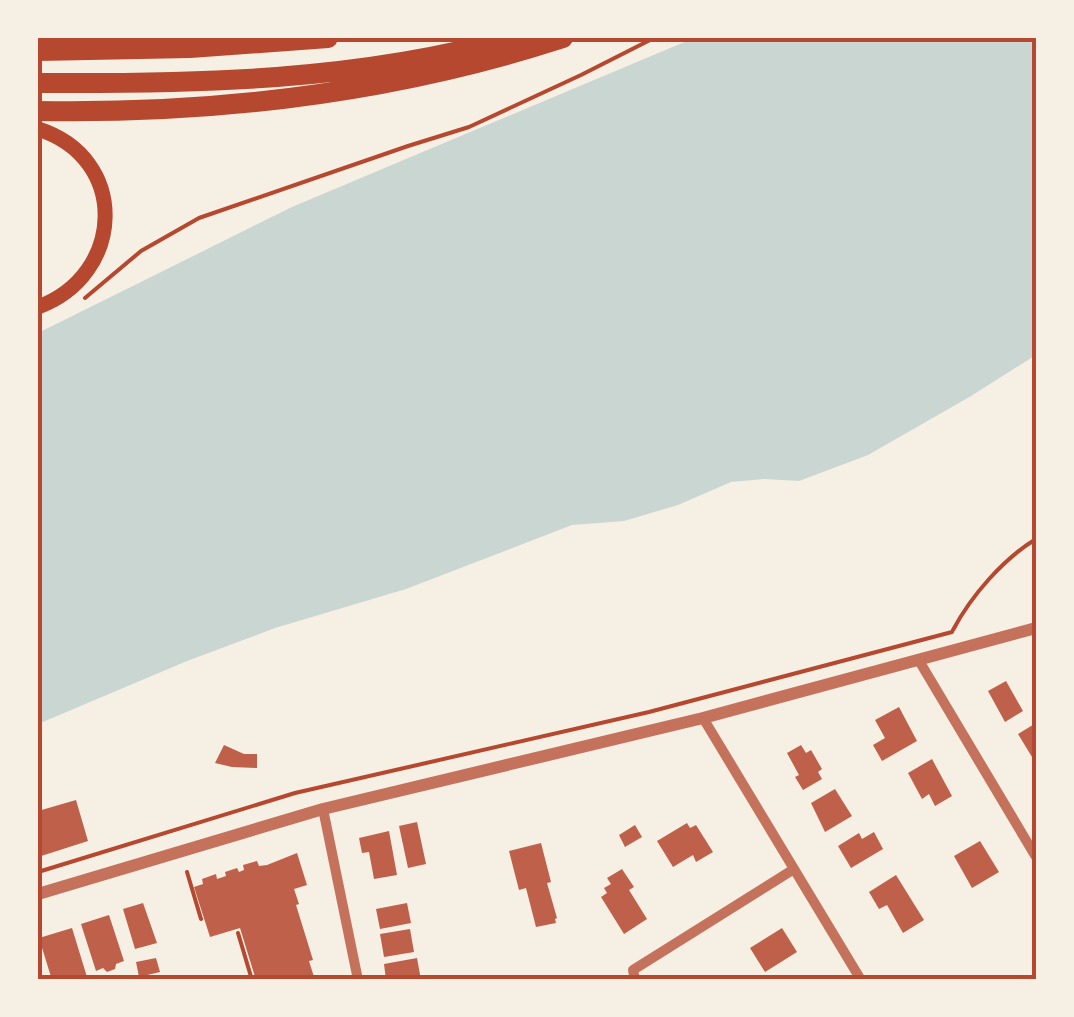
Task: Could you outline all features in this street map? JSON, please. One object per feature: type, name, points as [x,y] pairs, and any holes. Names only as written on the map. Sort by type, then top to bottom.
[{"type":"highway","points":[[47,51],[125,38]]},
{"type":"highway","points":[[47,51],[190,48],[328,38]]},
{"type":"highway","points":[[38,83],[164,83],[302,75],[399,64],[512,38]]},
{"type":"highway","points":[[38,112],[146,112],[318,96],[445,71],[563,38]]},
{"type":"main road","points":[[38,129],[70,144],[88,162],[100,187],[105,216],[100,246],[87,272],[65,294],[38,307]]},
{"type":"street","points":[[38,894],[323,809],[703,718],[1036,628]]},
{"type":"street","points":[[918,659],[1036,857]]},
{"type":"street","points":[[703,718],[860,980]]},
{"type":"street","points":[[323,809],[358,980]]},
{"type":"street","points":[[635,980],[633,970],[794,869]]},
{"type":"path","points":[[82,301],[141,251],[200,218],[469,127],[582,76],[654,38]]},
{"type":"path","points":[[38,872],[295,794],[677,706],[952,632],[983,588],[1036,538]]},
{"type":"path","points":[[186,872],[201,919]]},
{"type":"path","points":[[238,933],[252,980]]},
{"type":"shaded area","points":[[694,38],[1036,38],[1036,355],[868,455],[799,481],[731,482],[678,505],[624,521],[572,525],[406,589],[275,628],[38,724],[38,333],[292,207]]},
{"type":"building","points":[[1006,681],[1023,711],[1005,722],[988,691]]},
{"type":"building","points":[[899,707],[917,741],[882,761],[873,745],[885,738],[875,720]]},
{"type":"building","points":[[1036,723],[1036,753],[1032,757],[1018,734]]},
{"type":"building","points":[[224,745],[244,754],[257,754],[257,768],[215,763]]},
{"type":"building","points":[[801,745],[806,753],[811,750],[822,769],[818,772],[822,779],[803,790],[787,753]]},
{"type":"building","points":[[932,759],[952,796],[935,806],[929,794],[922,799],[908,773]]},
{"type":"building","points":[[835,789],[852,816],[825,832],[811,803]]},
{"type":"building","points":[[76,800],[88,841],[38,857],[38,811]]},
{"type":"building","points":[[417,822],[426,864],[408,868],[399,826]]},
{"type":"building","points":[[687,823],[690,828],[696,825],[713,852],[696,862],[693,855],[673,867],[657,841]]},
{"type":"building","points":[[635,825],[642,837],[625,847],[619,835]]},
{"type":"building","points":[[389,831],[397,875],[374,879],[369,852],[362,853],[359,838]]},
{"type":"building","points":[[874,832],[883,849],[851,868],[838,846],[859,833],[862,839]]},
{"type":"building","points":[[980,841],[999,872],[972,888],[954,856]]},
{"type":"building","points":[[541,843],[557,918],[556,923],[536,927],[526,888],[519,890],[509,851]]},
{"type":"building","points":[[297,853],[307,885],[294,889],[299,904],[296,905],[315,980],[256,980],[240,928],[210,937],[194,887],[216,874],[217,879],[237,868],[239,872],[244,870],[243,865],[257,861],[259,866],[267,865]]},
{"type":"building","points":[[622,869],[634,887],[629,890],[647,919],[624,934],[601,897],[607,893],[604,888],[611,884],[607,878]]},
{"type":"building","points":[[896,875],[924,920],[903,933],[887,905],[879,909],[869,892]]},
{"type":"building","points":[[143,903],[157,943],[135,949],[123,909]]},
{"type":"building","points":[[407,903],[411,923],[380,929],[376,909]]},
{"type":"building","points":[[109,915],[124,961],[107,972],[103,968],[96,971],[81,924]]},
{"type":"building","points":[[72,928],[87,977],[52,980],[39,938]]},
{"type":"building","points":[[782,928],[797,952],[765,972],[750,948]]},
{"type":"building","points":[[410,929],[414,952],[384,957],[380,934]]},
{"type":"building","points":[[156,958],[160,972],[139,977],[136,962]]},
{"type":"building","points":[[417,958],[421,980],[386,980],[384,964]]}]
